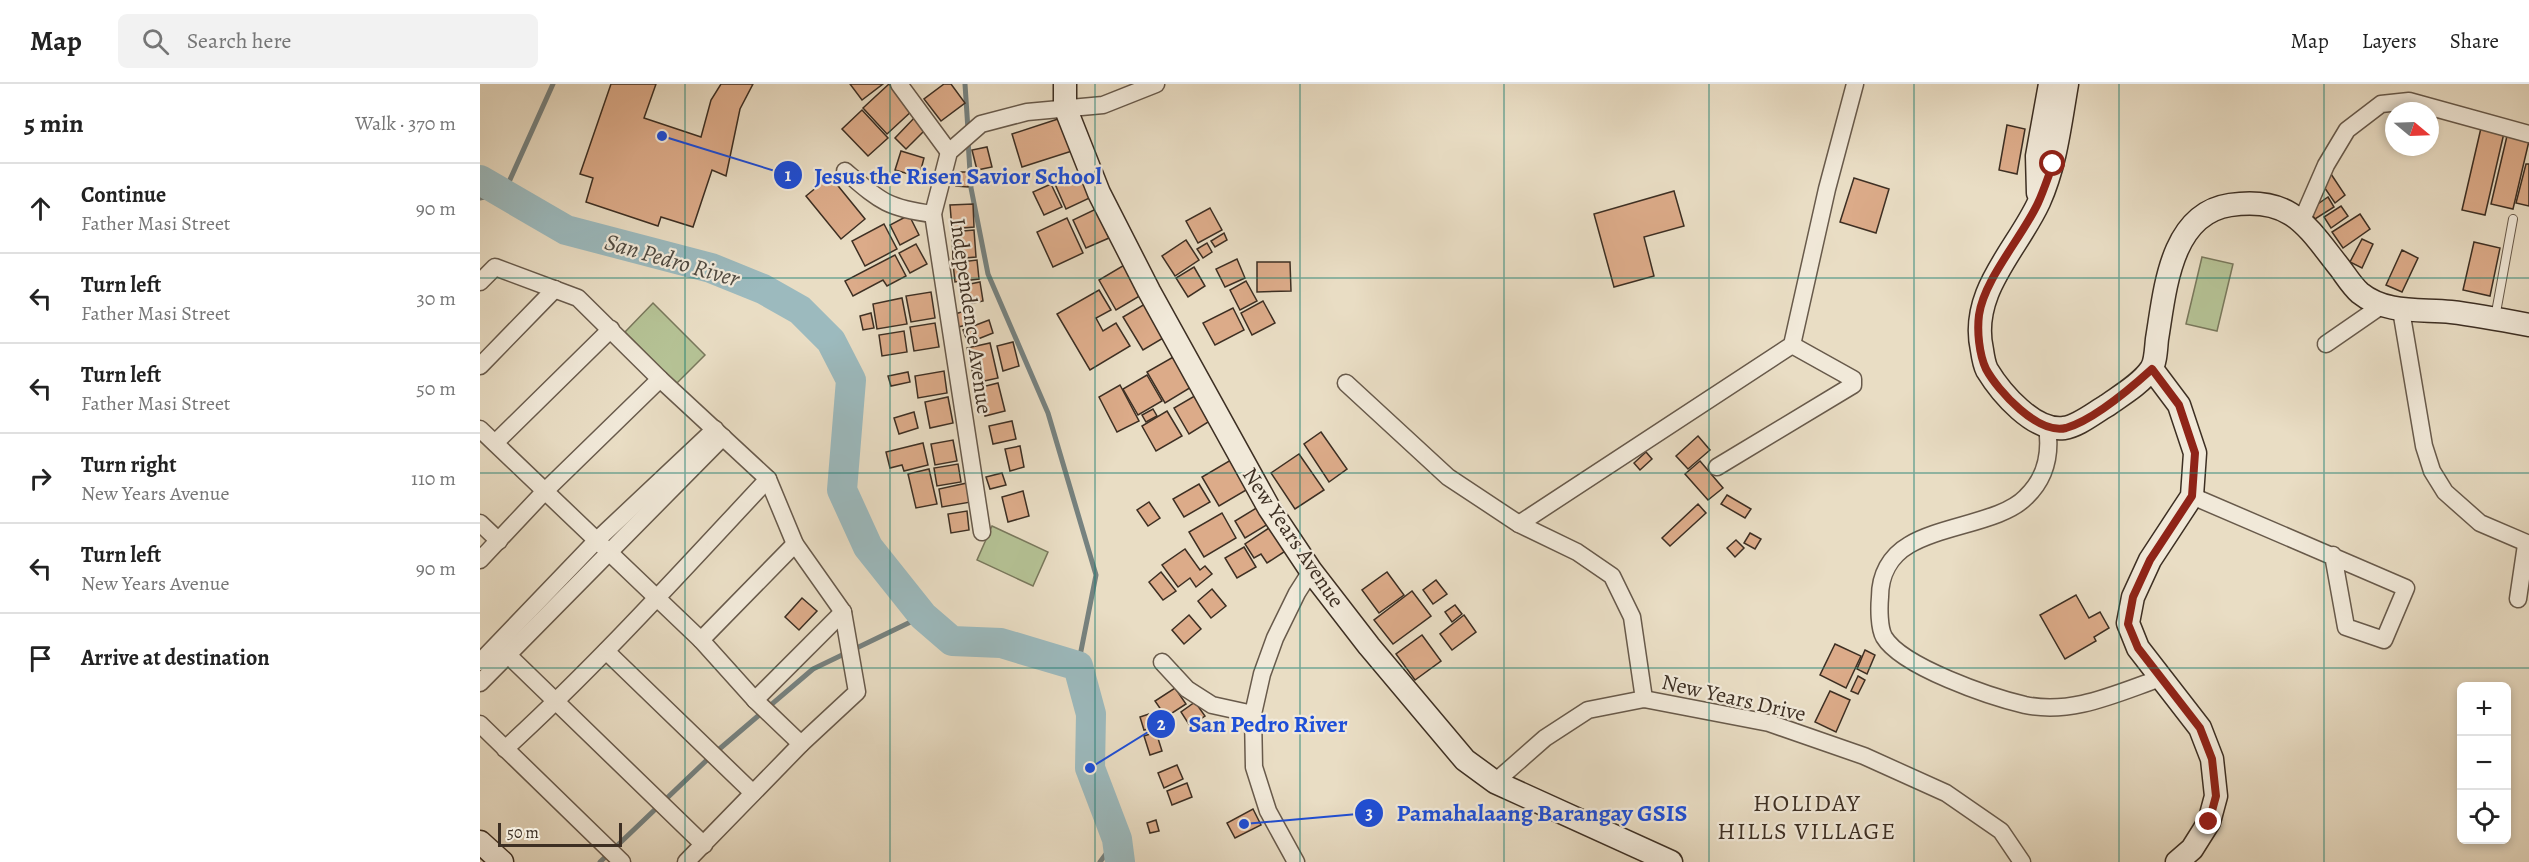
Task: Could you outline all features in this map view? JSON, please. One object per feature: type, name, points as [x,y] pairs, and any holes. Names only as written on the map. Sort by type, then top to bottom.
[{"type":"street","points":[[899,84],[951,150],[981,124],[1027,112],[1103,105],[1156,84]]},
{"type":"street","name":"New Years Avenue","points":[[1065,84],[1065,107],[1099,193],[1149,291],[1269,508],[1311,571],[1437,729],[1465,760],[1495,782],[1671,862]]},
{"type":"street","points":[[1519,524],[1792,345],[1827,189],[1855,84]]},
{"type":"street","points":[[2038,203],[2037,156],[2050,84]]},
{"type":"street","points":[[2067,84],[2053,164],[2038,203],[1985,295],[1979,314],[1980,341],[1985,367],[2004,394],[2023,412],[2047,427],[2065,428],[2084,419],[2123,394],[2152,369],[2167,280],[2184,233],[2203,215],[2226,206],[2271,205],[2302,220],[2359,292],[2391,308],[2451,312],[2529,325]]},
{"type":"street","points":[[2302,220],[2326,165],[2347,130],[2381,104],[2409,101],[2529,134]]},
{"type":"street","name":"Independence Avenue","points":[[951,150],[933,214],[982,532]]},
{"type":"street","points":[[845,171],[879,200],[905,211],[933,214]]},
{"type":"street","points":[[480,282],[495,267],[578,298],[660,379],[768,479],[795,544],[843,612],[857,692],[801,744],[686,862]]},
{"type":"street","points":[[480,366],[555,289]]},
{"type":"street","points":[[2326,344],[2391,308]]},
{"type":"street","points":[[2391,308],[2432,471],[2445,492],[2480,524],[2528,544],[2518,598]]},
{"type":"street","points":[[495,443],[611,329]]},
{"type":"street","points":[[1717,467],[1853,385],[1853,379],[1792,345]]},
{"type":"street","points":[[2152,369],[2179,405],[2195,453],[2192,496],[2150,560],[2133,597],[2128,624],[2138,648],[2200,728],[2212,759],[2216,796],[2209,822],[2192,849],[2177,862]]},
{"type":"street","points":[[480,560],[544,491],[660,379]]},
{"type":"street","points":[[1346,383],[1448,477],[1519,524],[1577,552],[1612,576],[1632,617],[1644,699]]},
{"type":"street","points":[[2047,427],[2050,447],[2047,462],[2038,482],[2026,498],[2009,509],[1930,533],[1906,546],[1888,563],[1880,583],[1879,606],[1884,636],[1899,653],[1917,665],[2003,700],[2039,708],[2076,707],[2161,678]]},
{"type":"street","points":[[480,429],[700,640],[755,700],[801,744]]},
{"type":"street","points":[[480,662],[719,433]]},
{"type":"street","points":[[505,749],[557,702],[768,479]]},
{"type":"street","points":[[2192,496],[2333,555],[2406,588],[2384,640],[2346,627],[2333,555]]},
{"type":"street","points":[[480,523],[499,541]]},
{"type":"street","points":[[700,640],[795,544]]},
{"type":"street","points":[[480,682],[508,655],[602,546]]},
{"type":"street","points":[[1296,862],[1268,811],[1254,767],[1252,714],[1262,674],[1275,638],[1297,592],[1311,571]]},
{"type":"street","points":[[755,700],[843,612]]},
{"type":"street","points":[[606,651],[753,794]]},
{"type":"street","points":[[508,655],[704,845]]},
{"type":"street","points":[[1162,662],[1187,689],[1212,705],[1252,714]]},
{"type":"street","name":"New Years Drive","points":[[1495,782],[1545,738],[1588,710],[1644,699],[1769,723],[1864,756],[1946,793],[2001,831],[2022,862]]},
{"type":"street","points":[[480,724],[622,862]]},
{"type":"street","points":[[480,842],[502,862]]},
{"type":"lane","points":[[2495,319],[2513,219]]},
{"type":"green space","points":[[2202,257],[2233,264],[2217,331],[2186,324]]},
{"type":"green space","points":[[653,303],[705,355],[676,384],[625,332]]},
{"type":"green space","points":[[992,526],[1048,552],[1033,586],[977,560]]},
{"type":"building","points":[[611,84],[656,84],[644,118],[701,137],[711,100],[721,84],[753,84],[740,109],[726,176],[712,170],[693,227],[661,217],[658,226],[586,202],[593,178],[580,174]]},
{"type":"building","points":[[850,84],[883,84],[862,100]]},
{"type":"building","points":[[889,84],[914,109],[887,134],[863,108]]},
{"type":"building","points":[[944,84],[951,84],[965,103],[941,121],[924,99]]},
{"type":"building","points":[[862,110],[888,138],[868,156],[842,129]]},
{"type":"building","points":[[916,116],[927,128],[906,149],[895,138]]},
{"type":"building","points":[[1061,118],[1072,151],[1022,167],[1012,134]]},
{"type":"building","points":[[2007,125],[2025,129],[2017,174],[1999,170]]},
{"type":"building","points":[[2481,128],[2504,133],[2485,215],[2462,210]]},
{"type":"building","points":[[2507,136],[2529,141],[2513,209],[2491,204]]},
{"type":"building","points":[[987,147],[992,167],[977,170],[972,150]]},
{"type":"building","points":[[901,151],[924,158],[919,177],[895,170]]},
{"type":"building","points":[[2526,164],[2529,164],[2529,206],[2516,203]]},
{"type":"building","points":[[1085,170],[1096,195],[1066,209],[1055,184]]},
{"type":"building","points":[[957,172],[969,172],[968,187],[956,186]]},
{"type":"building","points":[[2331,174],[2345,195],[2335,203],[2320,181]]},
{"type":"building","points":[[830,176],[865,219],[841,239],[806,196]]},
{"type":"building","points":[[1854,178],[1889,189],[1876,233],[1840,222]]},
{"type":"building","points":[[1051,184],[1062,207],[1044,215],[1033,192]]},
{"type":"building","points":[[1674,191],[1684,226],[1644,237],[1654,276],[1614,287],[1594,214]]},
{"type":"building","points":[[2328,197],[2334,207],[2315,219],[2309,210]]},
{"type":"building","points":[[973,204],[974,227],[952,229],[950,205]]},
{"type":"building","points":[[2341,206],[2348,216],[2331,228],[2324,217]]},
{"type":"building","points":[[1210,208],[1222,230],[1198,243],[1186,221]]},
{"type":"building","points":[[1096,209],[1109,238],[1086,248],[1073,220]]},
{"type":"building","points":[[2360,214],[2370,229],[2343,248],[2332,232]]},
{"type":"building","points":[[909,215],[919,235],[900,245],[890,225]]},
{"type":"building","points":[[1067,218],[1083,253],[1053,267],[1037,232]]},
{"type":"building","points":[[884,224],[897,249],[865,266],[852,241]]},
{"type":"building","points":[[974,230],[976,257],[953,259],[952,232]]},
{"type":"building","points":[[1224,233],[1227,240],[1215,247],[1211,241]]},
{"type":"building","points":[[2362,239],[2373,244],[2362,268],[2350,262]]},
{"type":"building","points":[[1186,240],[1199,260],[1175,276],[1162,256]]},
{"type":"building","points":[[2474,242],[2500,248],[2490,296],[2463,290]]},
{"type":"building","points":[[1207,243],[1212,252],[1203,258],[1197,249]]},
{"type":"building","points":[[916,244],[927,264],[910,273],[899,253]]},
{"type":"building","points":[[2402,250],[2418,258],[2402,292],[2386,285]]},
{"type":"building","points":[[895,255],[906,276],[887,286],[883,280],[853,296],[845,281]]},
{"type":"building","points":[[1237,259],[1245,278],[1225,287],[1216,269]]},
{"type":"building","points":[[977,260],[979,279],[955,282],[953,263]]},
{"type":"building","points":[[1257,262],[1290,262],[1291,291],[1257,292]]},
{"type":"building","points":[[1126,264],[1143,294],[1116,310],[1099,280]]},
{"type":"building","points":[[1194,267],[1205,286],[1188,297],[1176,278]]},
{"type":"building","points":[[1246,281],[1257,301],[1240,310],[1230,290]]},
{"type":"building","points":[[980,282],[983,301],[964,305],[960,286]]},
{"type":"building","points":[[1099,290],[1111,310],[1096,318],[1103,331],[1116,323],[1130,346],[1090,370],[1057,314]]},
{"type":"building","points":[[931,292],[935,318],[911,322],[906,296]]},
{"type":"building","points":[[902,298],[907,324],[877,329],[873,304]]},
{"type":"building","points":[[1150,301],[1170,334],[1143,350],[1123,317]]},
{"type":"building","points":[[1263,301],[1275,323],[1252,335],[1241,313]]},
{"type":"building","points":[[1233,308],[1244,330],[1215,345],[1203,323]]},
{"type":"building","points":[[968,310],[971,324],[958,327],[955,314]]},
{"type":"building","points":[[871,313],[874,328],[863,330],[860,316]]},
{"type":"building","points":[[989,320],[993,333],[968,343],[963,330]]},
{"type":"building","points":[[935,323],[939,347],[914,351],[910,327]]},
{"type":"building","points":[[904,331],[907,352],[882,356],[879,335]]},
{"type":"building","points":[[1013,342],[1019,366],[1003,371],[997,346]]},
{"type":"building","points":[[990,343],[998,378],[975,383],[967,348]]},
{"type":"building","points":[[1175,356],[1193,386],[1165,403],[1147,372]]},
{"type":"building","points":[[944,371],[947,393],[918,398],[915,376]]},
{"type":"building","points":[[908,372],[910,382],[891,386],[888,376]]},
{"type":"building","points":[[1147,375],[1162,401],[1138,415],[1123,389]]},
{"type":"building","points":[[998,383],[1005,411],[985,416],[978,388]]},
{"type":"building","points":[[1120,385],[1139,421],[1117,432],[1099,397]]},
{"type":"building","points":[[1198,394],[1213,419],[1189,434],[1174,408]]},
{"type":"building","points":[[948,397],[953,423],[930,428],[925,402]]},
{"type":"building","points":[[1153,409],[1157,416],[1146,422],[1142,415]]},
{"type":"building","points":[[1167,411],[1182,436],[1156,451],[1142,426]]},
{"type":"building","points":[[914,412],[918,428],[899,434],[894,418]]},
{"type":"building","points":[[1012,421],[1016,439],[993,444],[989,426]]},
{"type":"building","points":[[1321,432],[1347,469],[1329,482],[1304,444]]},
{"type":"building","points":[[1698,436],[1710,450],[1688,469],[1676,456]]},
{"type":"building","points":[[953,440],[957,461],[935,465],[931,444]]},
{"type":"building","points":[[923,443],[928,465],[904,471],[902,465],[890,468],[886,452]]},
{"type":"building","points":[[1020,446],[1024,467],[1010,471],[1005,449]]},
{"type":"building","points":[[1646,452],[1652,459],[1640,470],[1634,463]]},
{"type":"building","points":[[1299,454],[1324,490],[1295,509],[1271,473]]},
{"type":"building","points":[[1236,457],[1253,486],[1219,506],[1202,477]]},
{"type":"building","points":[[1700,461],[1723,488],[1708,500],[1685,474]]},
{"type":"building","points":[[958,464],[961,482],[937,486],[934,468]]},
{"type":"building","points":[[929,469],[937,504],[916,508],[908,474]]},
{"type":"building","points":[[1002,473],[1006,485],[990,489],[986,477]]},
{"type":"building","points":[[967,483],[971,502],[942,507],[939,489]]},
{"type":"building","points":[[1199,484],[1210,502],[1184,517],[1173,499]]},
{"type":"building","points":[[1023,491],[1029,516],[1008,522],[1002,497]]},
{"type":"building","points":[[1727,495],[1751,509],[1745,518],[1721,504]]},
{"type":"building","points":[[1149,502],[1160,518],[1148,526],[1137,510]]},
{"type":"building","points":[[1263,504],[1273,521],[1245,538],[1235,521]]},
{"type":"building","points":[[1698,504],[1706,513],[1670,546],[1662,538]]},
{"type":"building","points":[[967,511],[969,530],[951,533],[948,514]]},
{"type":"building","points":[[1222,513],[1236,538],[1204,557],[1189,532]]},
{"type":"building","points":[[1275,524],[1290,548],[1267,563],[1261,554],[1254,558],[1245,544]]},
{"type":"building","points":[[1750,533],[1761,539],[1755,549],[1744,543]]},
{"type":"building","points":[[1736,540],[1744,548],[1735,557],[1727,548]]},
{"type":"building","points":[[1244,547],[1256,567],[1237,578],[1225,558]]},
{"type":"building","points":[[1185,549],[1200,570],[1205,566],[1212,574],[1196,587],[1190,578],[1178,587],[1162,565]]},
{"type":"building","points":[[1161,572],[1176,591],[1163,600],[1149,582]]},
{"type":"building","points":[[1387,572],[1404,595],[1379,613],[1362,590]]},
{"type":"building","points":[[1436,580],[1447,594],[1433,604],[1423,590]]},
{"type":"building","points":[[1212,589],[1226,606],[1211,618],[1198,601]]},
{"type":"building","points":[[1412,591],[1431,616],[1393,644],[1374,620]]},
{"type":"building","points":[[2076,595],[2089,618],[2100,612],[2109,628],[2094,637],[2096,641],[2065,659],[2040,615]]},
{"type":"building","points":[[802,598],[817,611],[799,630],[785,617]]},
{"type":"building","points":[[1455,605],[1462,614],[1452,622],[1445,612]]},
{"type":"building","points":[[1189,615],[1201,629],[1184,644],[1172,630]]},
{"type":"building","points":[[1464,615],[1476,632],[1452,650],[1440,634]]},
{"type":"building","points":[[1422,635],[1441,661],[1415,680],[1396,654]]},
{"type":"building","points":[[1835,644],[1861,656],[1846,688],[1820,675]]},
{"type":"building","points":[[1865,650],[1875,655],[1867,674],[1857,669]]},
{"type":"building","points":[[1858,676],[1865,680],[1858,694],[1851,691]]},
{"type":"building","points":[[1175,688],[1186,704],[1166,717],[1155,701]]},
{"type":"building","points":[[1830,691],[1850,700],[1836,732],[1815,722]]},
{"type":"building","points":[[1195,702],[1205,716],[1190,726],[1181,712]]},
{"type":"building","points":[[1149,714],[1153,728],[1144,730],[1140,717]]},
{"type":"building","points":[[1156,732],[1162,751],[1150,755],[1144,736]]},
{"type":"building","points":[[1177,765],[1183,779],[1164,788],[1158,773]]},
{"type":"building","points":[[1187,783],[1192,797],[1172,805],[1167,791]]},
{"type":"building","points":[[1253,809],[1261,825],[1235,838],[1227,823]]},
{"type":"building","points":[[1156,820],[1159,831],[1150,833],[1147,823]]},
{"type":"waterway","points":[[480,198],[504,193],[553,84]]},
{"type":"waterway","points":[[965,84],[968,130]]},
{"type":"waterway","points":[[968,140],[971,188],[988,274],[1048,413],[1096,575],[1078,666]]},
{"type":"waterway","name":"San Pedro River","points":[[480,180],[566,230],[711,268],[763,289],[800,310],[831,341],[851,380],[842,490],[868,547],[923,616],[952,641],[1001,643],[1078,666],[1091,714],[1090,768],[1117,839],[1120,862]]},
{"type":"waterway","points":[[600,862],[710,757],[813,669],[923,616]]},
{"type":"waterway","points":[[1100,862],[1117,839]]},
{"type":"place","name":"Jesus the Risen Savior School","points":[[662,136]]},
{"type":"place","name":"San Pedro River","points":[[1090,768]]},
{"type":"place","name":"Pamahalaang Barangay GSIS","points":[[1244,824]]},
{"type":"district","name":"HOLIDAY HILLS VILLAGE","points":[[1807,817]]},
{"type":"route","points":[[2053,164],[2038,203],[1985,295],[1979,314],[1980,341],[1985,367],[2004,394],[2023,412],[2047,427],[2065,428],[2084,419],[2123,394],[2152,369],[2179,405],[2195,453],[2192,496],[2150,560],[2133,597],[2128,624],[2138,648],[2200,728],[2212,759],[2216,796],[2209,822]]}]
